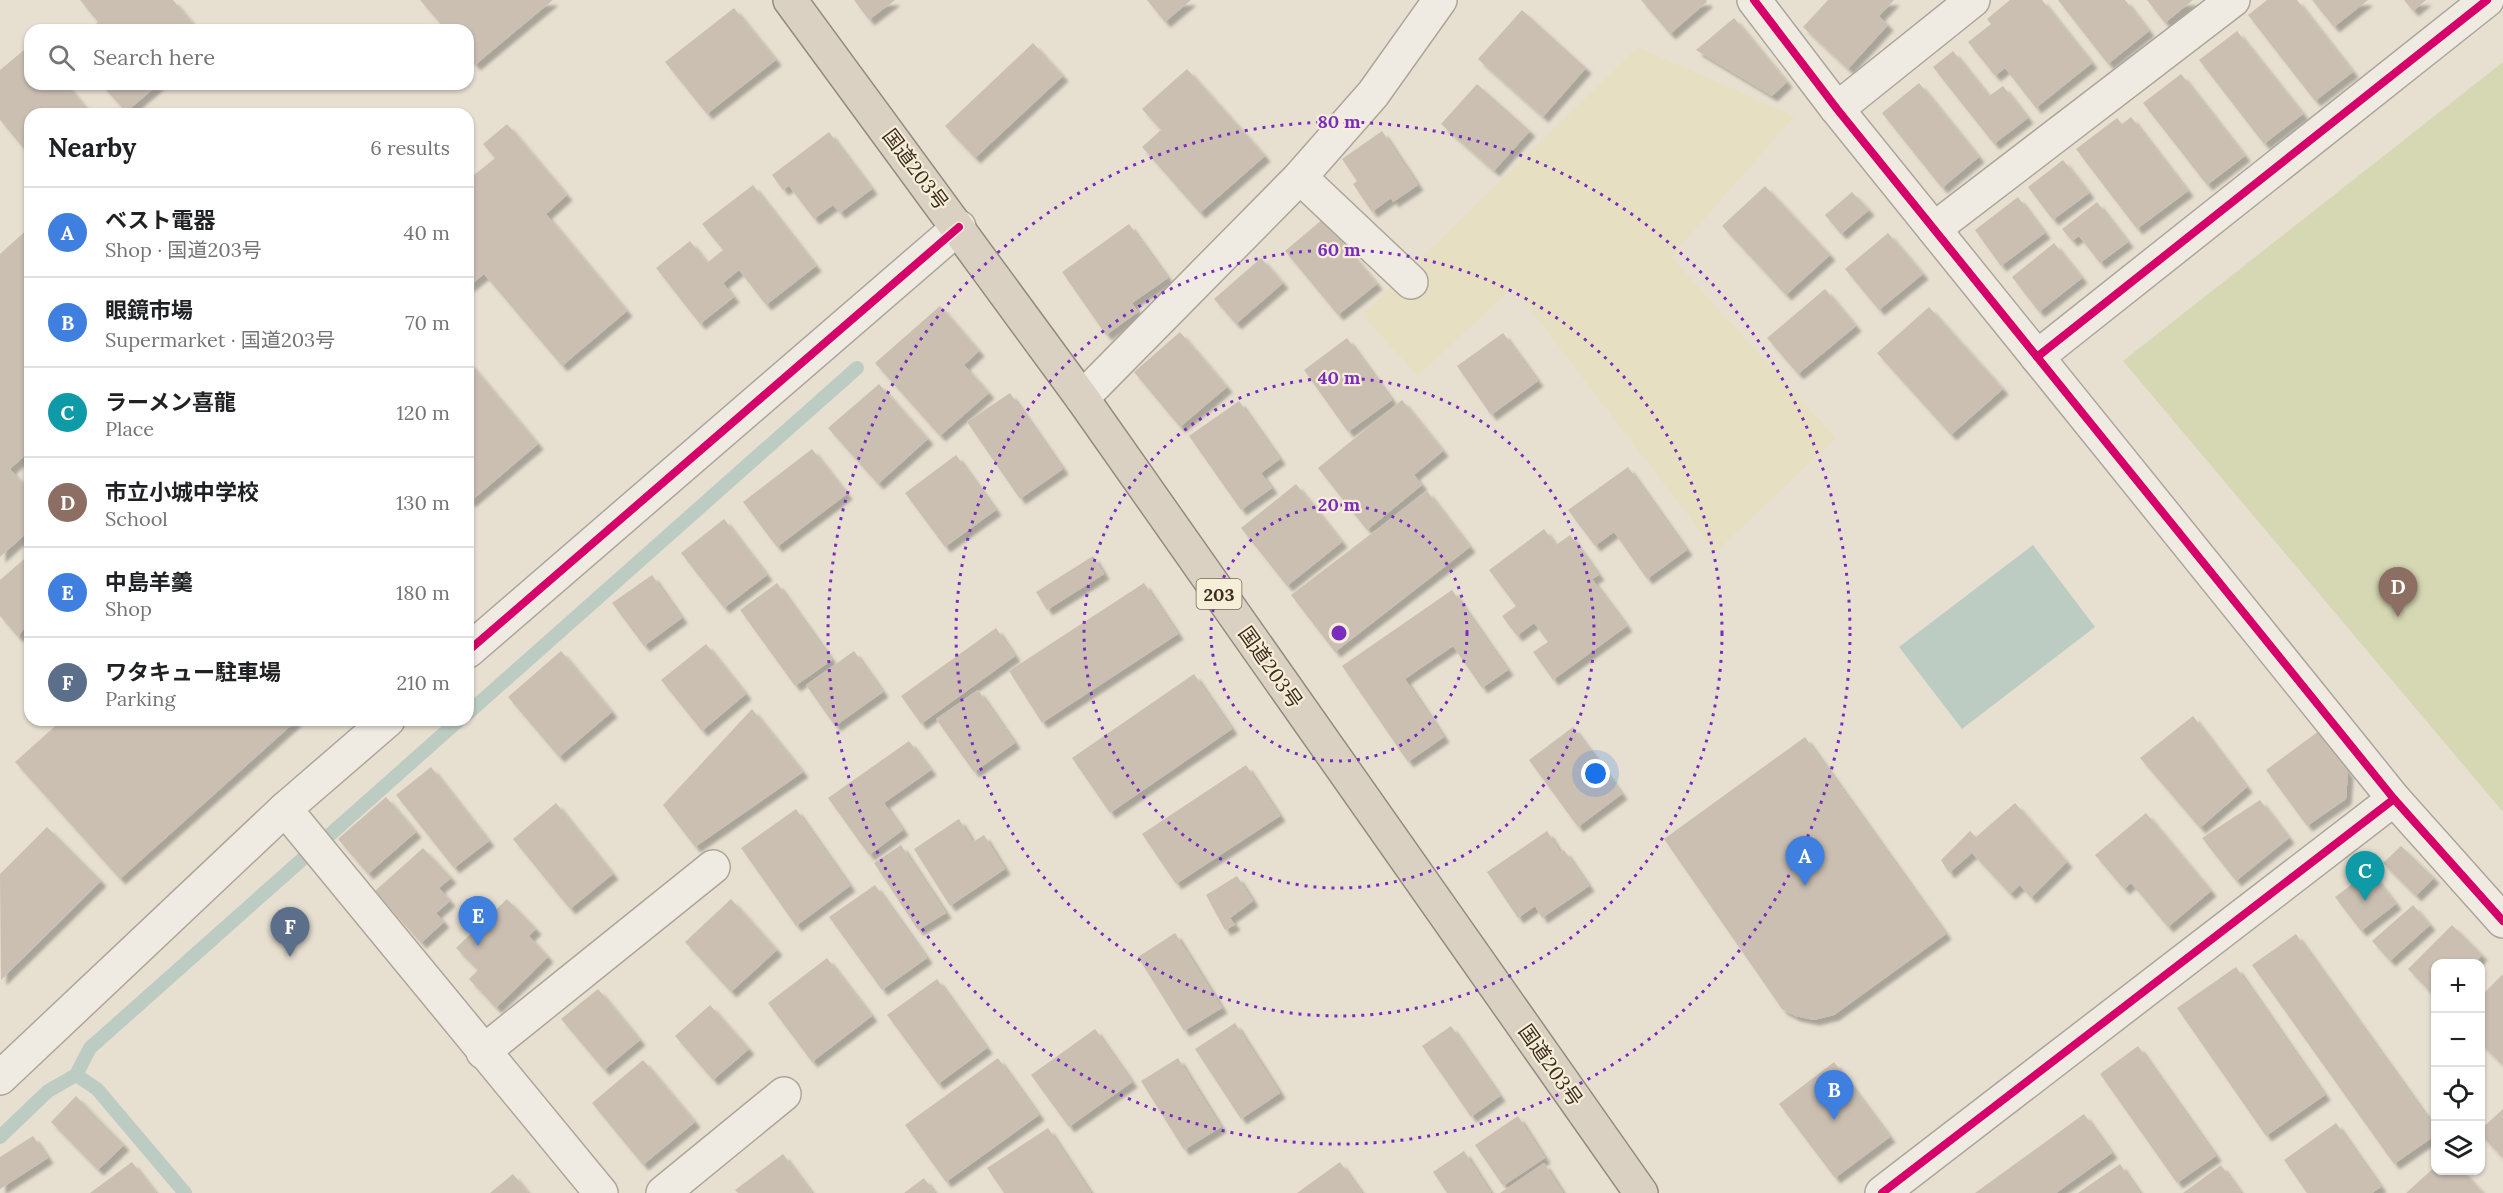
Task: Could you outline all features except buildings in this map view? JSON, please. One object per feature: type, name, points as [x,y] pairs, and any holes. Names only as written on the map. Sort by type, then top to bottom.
[{"type":"highway","name":"国道203号","points":[[790,0],[959,227],[1082,398],[1641,1193]]},
{"type":"street","points":[[1082,398],[1300,177],[1373,94],[1440,0]]},
{"type":"street","points":[[1837,109],[1973,0]]},
{"type":"street","points":[[1934,229],[2233,0]]},
{"type":"street","points":[[2037,357],[2487,0]]},
{"type":"street","points":[[1767,5],[1837,109],[2394,800],[2503,921]]},
{"type":"street","points":[[1300,177],[1411,282]]},
{"type":"street","points":[[474,646],[959,227]]},
{"type":"street","points":[[0,1078],[285,809],[381,726]]},
{"type":"street","points":[[1882,1193],[2394,800]]},
{"type":"street","points":[[285,809],[601,1193]]},
{"type":"street","points":[[483,1052],[713,867]]},
{"type":"street","points":[[663,1193],[784,1094]]},
{"type":"shaded area","points":[[1638,47],[1795,116],[1671,257],[1836,438],[1716,552],[1513,287],[1418,376],[1362,315]]},
{"type":"shaded area","points":[[2033,545],[2095,627],[1962,729],[1899,647]]},
{"type":"green space","points":[[2503,62],[2503,812],[2123,361]]},
{"type":"waterway","points":[[474,708],[857,368]]},
{"type":"waterway","points":[[0,1137],[48,1091],[76,1075],[90,1048],[452,726]]},
{"type":"waterway","points":[[76,1075],[97,1089],[185,1193]]},
{"type":"cycle path","points":[[1754,0],[1837,109],[2394,799],[2503,921]]},
{"type":"cycle path","points":[[2037,357],[2487,0]]},
{"type":"cycle path","points":[[474,646],[959,227]]},
{"type":"cycle path","points":[[1882,1193],[2394,799]]},
{"type":"place","name":"市立小城中学校","points":[[2398,617]]},
{"type":"place","name":"ベスト電器","points":[[1805,886]]},
{"type":"place","name":"ラーメン喜龍","points":[[2365,901]]},
{"type":"place","name":"中島羊羹","points":[[478,946]]},
{"type":"place","name":"ワタキュー駐車場","points":[[290,957]]},
{"type":"place","name":"眼鏡市場","points":[[1834,1120]]}]
